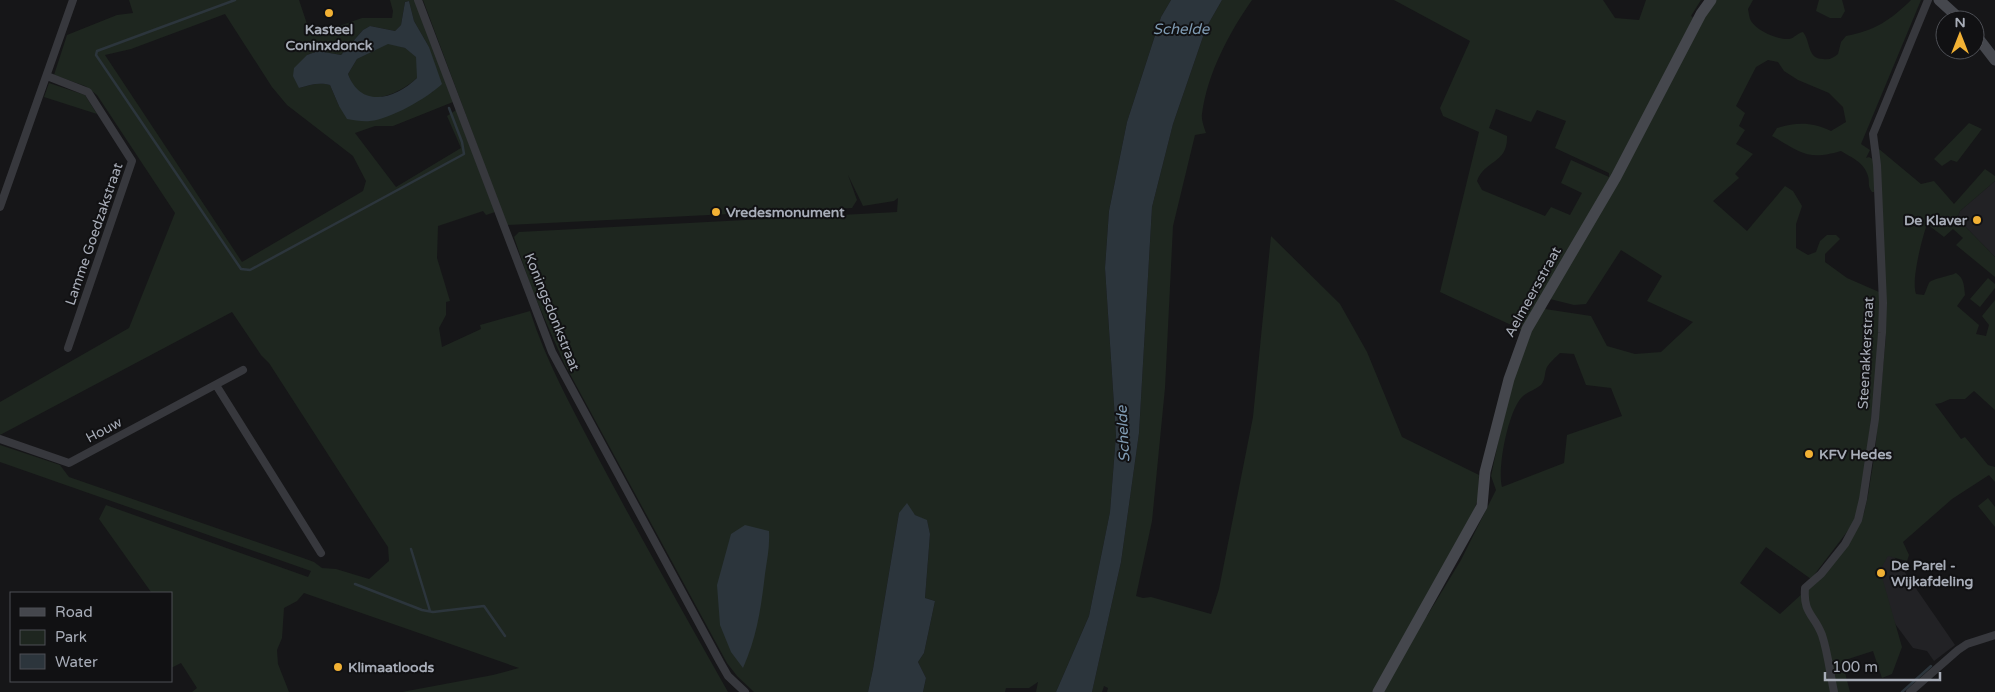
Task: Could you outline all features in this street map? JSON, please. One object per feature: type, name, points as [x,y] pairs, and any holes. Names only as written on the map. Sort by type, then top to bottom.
[{"type":"street","points":[[0,208],[74,0]]},
{"type":"street","name":"Koningsdonkstraat","points":[[418,0],[552,352],[720,662],[728,676],[745,692]]},
{"type":"street","name":"Aelmeersstraat","points":[[1378,692],[1482,506],[1485,472],[1509,379],[1528,329],[1616,177],[1700,14],[1711,0]]},
{"type":"street","name":"Steenakkerstraat","points":[[1834,692],[1821,632],[1804,602],[1805,588],[1821,574],[1845,544],[1858,520],[1863,499],[1874,419],[1883,303],[1877,165],[1873,134],[1928,0]]},
{"type":"street","points":[[1939,0],[1950,10]]},
{"type":"street","points":[[1985,47],[1995,60]]},
{"type":"street","name":"Lamme Goedzakstraat","points":[[47,76],[88,92],[132,161],[68,348]]},
{"type":"street","name":"Houw","points":[[0,439],[69,463],[243,370]]},
{"type":"street","points":[[216,385],[321,553]]},
{"type":"street","points":[[1910,692],[1958,650],[1967,644],[1995,635]]},
{"type":"shaded area","name":"De Klaver","points":[[1995,181],[1995,257],[1957,218],[1960,211]]},
{"type":"shaded area","name":"De Parel - Wijkafdeling","points":[[1864,513],[1955,645],[1934,661],[1927,651],[1913,648],[1842,552],[1857,530]]},
{"type":"green space","points":[[129,0],[299,0],[310,33],[322,32],[362,18],[392,18],[393,11],[390,0],[416,0],[453,102],[393,126],[375,126],[355,133],[396,187],[461,148],[447,116],[456,110],[495,212],[486,215],[483,211],[438,226],[437,258],[450,301],[446,302],[446,315],[439,328],[442,347],[481,329],[480,325],[530,311],[551,365],[577,418],[728,692],[402,692],[493,675],[519,668],[304,593],[297,601],[284,608],[282,638],[277,650],[278,664],[289,692],[192,692],[197,688],[181,663],[172,668],[172,592],[151,592],[99,519],[106,505],[308,577],[311,571],[0,462],[0,445],[60,465],[69,477],[303,558],[314,562],[322,568],[336,569],[369,579],[389,561],[388,547],[269,363],[261,355],[232,312],[0,435],[0,402],[129,328],[175,213],[97,95],[85,86],[54,75],[67,35],[117,15],[133,13]],"holes":[[[409,1],[414,21],[429,47],[433,92],[339,106],[330,85],[319,84],[299,88],[307,55],[318,51],[341,55],[363,30],[370,26],[395,31],[401,25],[405,2]],[[225,14],[272,87],[287,105],[353,156],[366,181],[363,191],[242,262],[105,55],[131,49]]]},
{"type":"green space","points":[[423,0],[1171,0],[1161,17],[1127,122],[1109,211],[1105,268],[1116,435],[1110,512],[1089,616],[1056,692],[1036,692],[1038,682],[1029,688],[1006,688],[1005,692],[923,692],[926,678],[918,662],[924,653],[935,601],[925,598],[930,534],[927,521],[910,511],[899,513],[868,692],[754,692],[737,676],[727,663],[564,363],[532,290],[514,237],[519,232],[897,212],[898,198],[894,201],[863,206],[848,175],[857,200],[852,208],[507,225]]},
{"type":"green space","points":[[1222,0],[1252,0],[1227,40],[1214,69],[1202,116],[1206,133],[1195,135],[1173,226],[1165,388],[1152,521],[1136,596],[1143,598],[1151,597],[1211,614],[1219,589],[1253,417],[1271,236],[1340,304],[1367,352],[1402,437],[1479,475],[1478,499],[1474,510],[1419,612],[1427,616],[1461,560],[1496,490],[1491,476],[1522,330],[1440,292],[1479,132],[1443,116],[1440,108],[1470,41],[1394,0],[1603,0],[1615,18],[1639,20],[1646,0],[1701,0],[1691,16],[1700,22],[1716,0],[1753,0],[1748,9],[1750,20],[1754,25],[1768,34],[1784,39],[1789,39],[1803,32],[1814,56],[1825,59],[1838,54],[1841,42],[1846,36],[1874,28],[1889,19],[1911,0],[1921,0],[1861,144],[1870,150],[1866,158],[1869,157],[1879,163],[1879,149],[1921,184],[1934,181],[1954,204],[1985,169],[1995,176],[1995,181],[1960,211],[1957,218],[1995,257],[1995,277],[1956,245],[1963,238],[1953,229],[1944,237],[1927,224],[1918,259],[1915,288],[1916,294],[1924,295],[1930,282],[1956,273],[1959,275],[1964,285],[1965,295],[1957,306],[1979,325],[1976,334],[1986,336],[1989,325],[1982,316],[1995,300],[1995,410],[1974,391],[1965,399],[1950,399],[1935,404],[1961,439],[1965,437],[1988,465],[1995,467],[1995,482],[1989,475],[1952,499],[1903,542],[1909,555],[1907,561],[1888,556],[1880,570],[1902,647],[1892,674],[1882,678],[1873,651],[1842,661],[1850,692],[1107,692],[1108,688],[1104,686],[1102,692],[1092,692],[1121,562],[1139,433],[1152,207],[1173,124],[1206,28]],"holes":[[[1768,60],[1778,62],[1784,71],[1798,80],[1829,93],[1843,107],[1846,122],[1831,131],[1817,126],[1798,124],[1777,128],[1772,136],[1812,155],[1841,151],[1864,167],[1872,192],[1877,187],[1886,311],[1886,336],[1875,452],[1864,513],[1850,542],[1829,569],[1780,614],[1740,583],[1766,547],[1811,579],[1853,524],[1863,490],[1875,383],[1880,310],[1879,292],[1847,278],[1825,262],[1825,254],[1840,239],[1836,235],[1827,235],[1820,241],[1816,252],[1808,255],[1796,248],[1796,224],[1802,206],[1793,191],[1785,186],[1747,231],[1713,201],[1739,178],[1735,174],[1753,154],[1736,144],[1745,130],[1739,126],[1745,113],[1736,106],[1756,67]],[[1496,109],[1531,122],[1537,110],[1566,121],[1555,148],[1609,173],[1609,177],[1571,160],[1561,183],[1582,193],[1570,215],[1551,207],[1545,216],[1482,190],[1477,181],[1480,174],[1500,157],[1506,145],[1507,136],[1489,128]],[[1621,250],[1662,276],[1647,301],[1693,322],[1661,352],[1635,354],[1607,346],[1591,316],[1545,309],[1550,299],[1574,305],[1586,304]],[[1560,353],[1574,354],[1586,385],[1611,388],[1622,416],[1567,435],[1564,463],[1502,487],[1502,454],[1516,405],[1525,394],[1541,385],[1551,361]]]},
{"type":"green space","points":[[1819,0],[1842,0],[1845,11],[1841,18],[1830,18],[1816,11]]},
{"type":"green space","points":[[388,43],[405,48],[417,57],[417,78],[398,91],[383,97],[375,98],[361,94],[356,90],[348,74],[357,59]]},
{"type":"green space","points":[[49,83],[85,95],[97,114],[44,97]]},
{"type":"green space","points":[[1969,123],[1982,129],[1957,162],[1951,160],[1942,166],[1934,159]]},
{"type":"green space","points":[[1988,278],[1995,284],[1995,288],[1980,307],[1970,299]]},
{"type":"green space","points":[[1988,498],[1995,507],[1995,527],[1978,506]]},
{"type":"water","name":"Schelde","points":[[1171,0],[1222,0],[1206,28],[1173,124],[1152,207],[1139,433],[1121,562],[1092,692],[1056,692],[1089,616],[1110,512],[1116,435],[1105,268],[1109,211],[1127,122],[1161,17]]},
{"type":"water","points":[[409,1],[414,21],[429,47],[442,84],[435,90],[398,112],[379,119],[364,121],[347,119],[330,85],[318,84],[299,88],[293,76],[294,68],[307,55],[318,51],[341,55],[363,30],[370,26],[395,31],[401,25],[405,2]],"holes":[[[388,44],[405,48],[416,57],[417,78],[408,85],[399,91],[379,97],[361,92],[354,85],[348,74],[357,59]]]},
{"type":"water","points":[[907,503],[915,515],[927,520],[930,534],[925,598],[935,601],[924,653],[918,662],[926,678],[923,692],[868,692],[899,513]]},
{"type":"water","points":[[745,525],[769,531],[769,537],[758,622],[743,668],[731,652],[720,625],[717,585],[731,534]]},
{"type":"waterway","points":[[235,0],[97,51],[96,55],[241,269],[250,270],[464,154],[462,142],[449,108]]},
{"type":"waterway","points":[[411,549],[430,611]]},
{"type":"waterway","points":[[355,584],[422,610],[433,612],[484,606],[505,636]]},
{"type":"waterway","points":[[1902,692],[1931,666]]},
{"type":"place","name":"Kasteel Coninxdonck","points":[[329,13]]},
{"type":"place","name":"Vredesmonument","points":[[716,212]]},
{"type":"place","name":"De Klaver","points":[[1977,220]]},
{"type":"place","name":"KFV Hedes","points":[[1809,454]]},
{"type":"place","name":"De Parel - Wijkafdeling","points":[[1881,573]]},
{"type":"place","name":"Klimaatloods","points":[[338,667]]}]
